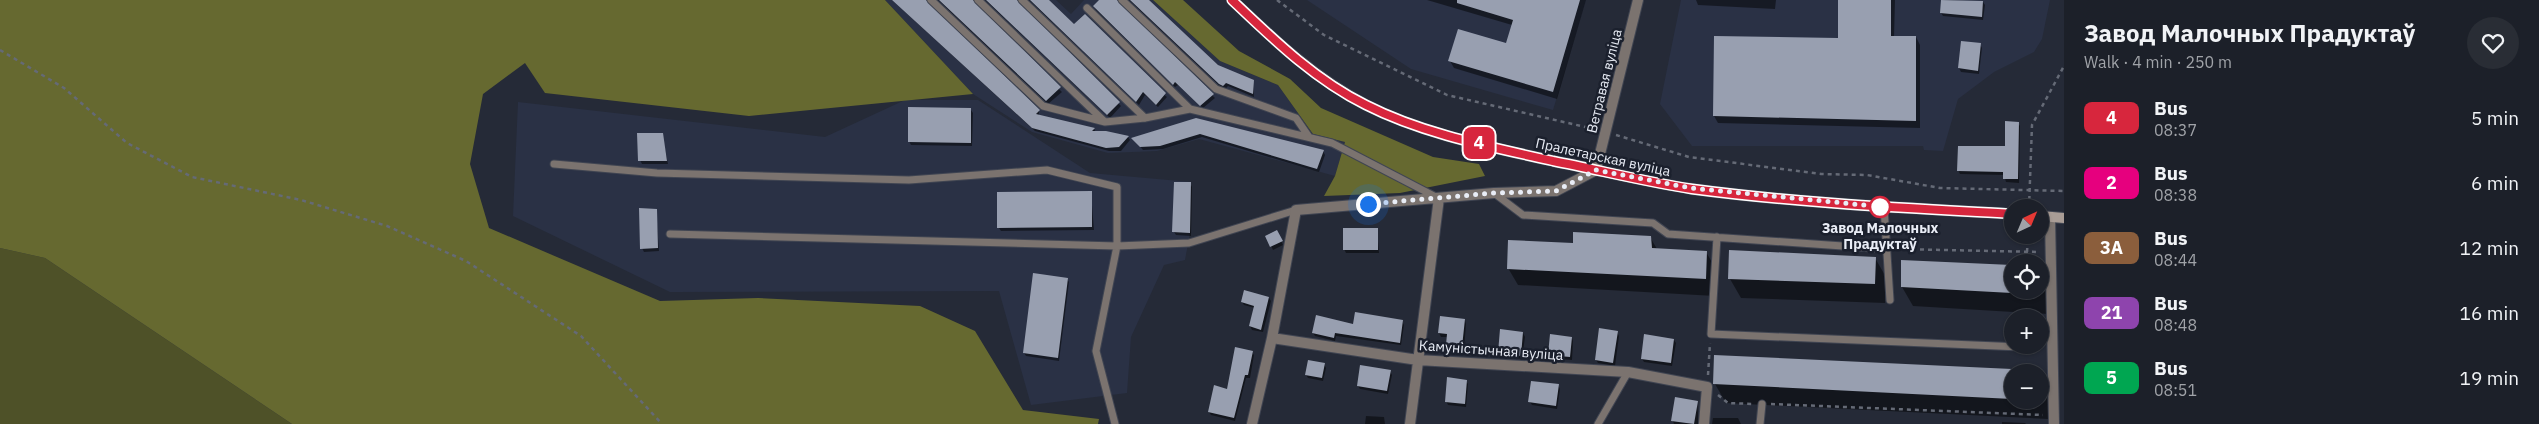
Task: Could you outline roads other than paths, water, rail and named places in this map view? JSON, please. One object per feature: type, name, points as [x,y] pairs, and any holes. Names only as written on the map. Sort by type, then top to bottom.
[{"type":"main road","name":"Пралетарская вуліца","points":[[1232,0],[1274,40],[1324,81],[1366,105],[1422,127],[1507,151],[1691,188],[1884,207],[2004,214]]},
{"type":"main road","points":[[2049,217],[2064,218]]},
{"type":"street","name":"Ветравая вуліца","points":[[1596,170],[1638,0]]},
{"type":"street","points":[[1252,424],[1272,338],[1296,210],[1494,193],[1556,191],[1596,170]]},
{"type":"street","points":[[1410,424],[1439,198]]},
{"type":"street","points":[[2049,241],[2051,253],[2054,420]]},
{"type":"street","name":"Камуністычная вуліца","points":[[1272,338],[1418,360],[1628,372],[1708,387],[1704,424]]},
{"type":"lane","points":[[931,0],[1043,106],[1105,122],[1145,118],[1190,109],[1332,143],[1439,198]]},
{"type":"lane","points":[[978,0],[1105,122]]},
{"type":"lane","points":[[1022,0],[1145,118]]},
{"type":"lane","points":[[1122,0],[1216,90],[1296,118],[1309,137]]},
{"type":"lane","points":[[1088,8],[1190,109]]},
{"type":"lane","points":[[554,164],[657,173],[909,180],[1047,170],[1117,187],[1117,246],[1096,351],[1115,424]]},
{"type":"lane","points":[[1494,193],[1523,215],[1653,223],[1668,234],[1886,248]]},
{"type":"lane","points":[[1884,207],[1890,300]]},
{"type":"lane","points":[[670,234],[1117,246],[1189,243],[1296,210]]},
{"type":"lane","points":[[1717,237],[1711,334],[2004,346]]},
{"type":"lane","points":[[1598,424],[1628,372]]},
{"type":"lane","points":[[1760,424],[1762,404]]},
{"type":"place","name":"Завод Малочных Прадуктаў","points":[[1880,207]]}]
